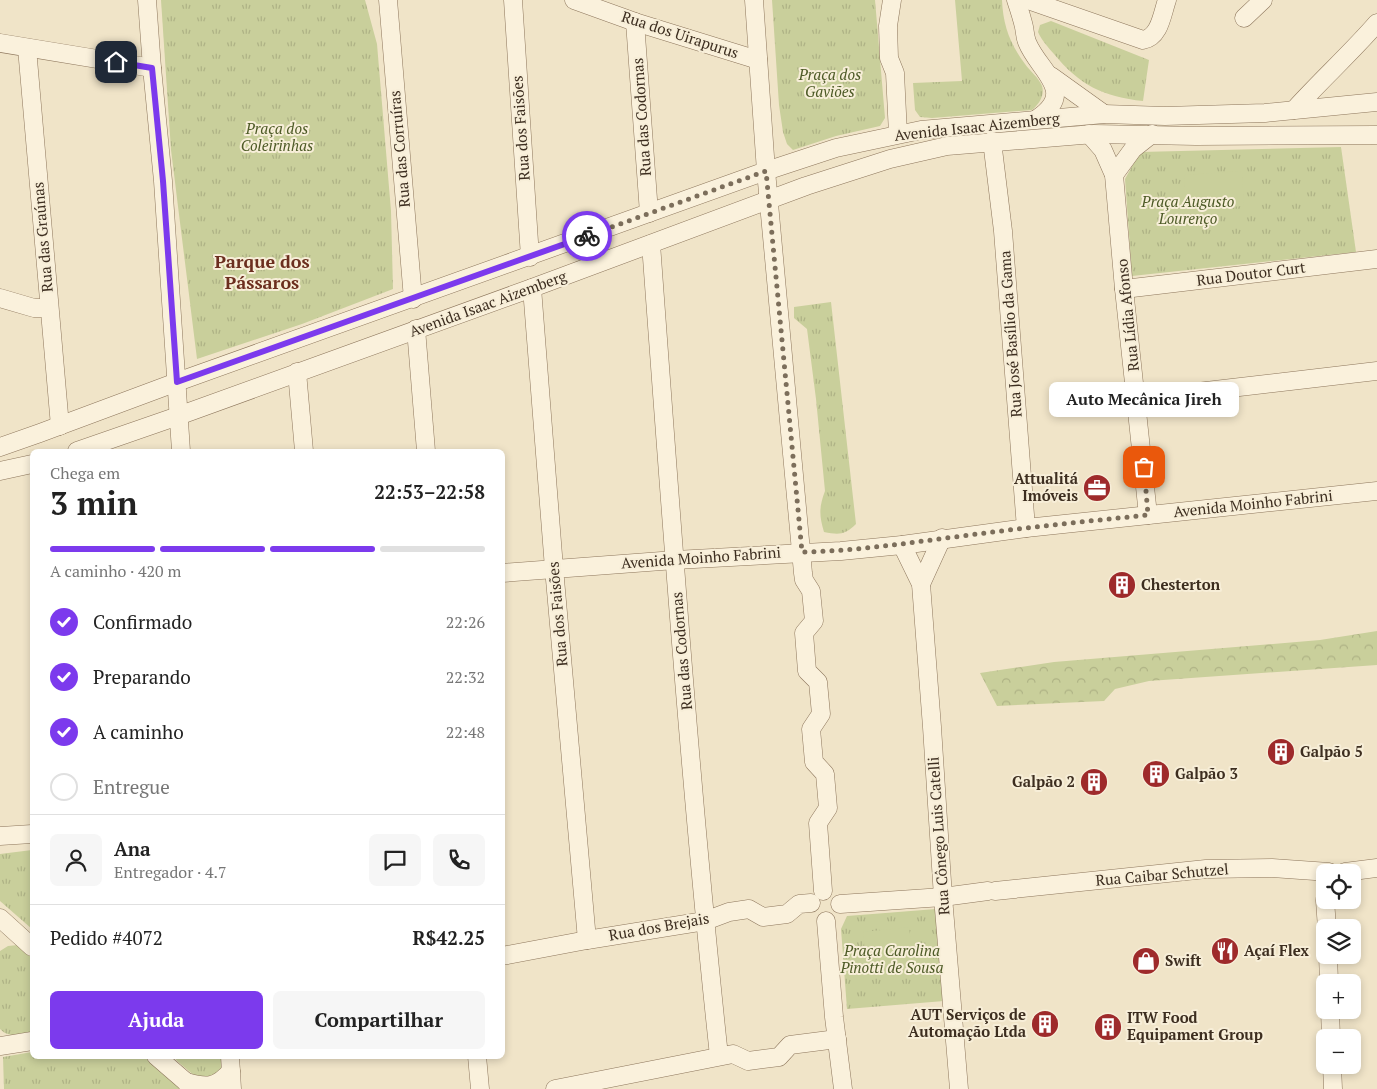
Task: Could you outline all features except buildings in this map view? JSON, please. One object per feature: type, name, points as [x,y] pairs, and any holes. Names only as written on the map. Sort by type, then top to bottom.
[{"type":"street","points":[[147,0],[163,181],[181,449]]},
{"type":"street","name":"Rua das Corruíras","points":[[388,0],[412,299]]},
{"type":"street","name":"Rua dos Faisões","points":[[513,0],[530,257]]},
{"type":"street","name":"Rua dos Uirapurus","points":[[574,0],[635,22],[758,60]]},
{"type":"street","points":[[754,0],[766,171],[804,580],[812,591],[814,621],[804,633],[807,671],[818,682],[821,714],[811,729],[814,762],[826,774],[828,808],[818,823],[817,897],[814,915],[826,921],[835,917],[838,913],[839,899],[832,893],[817,897]]},
{"type":"street","points":[[892,0],[888,26],[889,58],[895,73],[898,134]]},
{"type":"street","points":[[1104,114],[1051,76],[1033,54],[1026,41],[1024,26],[1028,0],[1138,40],[1148,39],[1156,32],[1167,0]]},
{"type":"street","points":[[1244,18],[1263,0]]},
{"type":"street","name":"Rua das Codornas","points":[[635,22],[649,213]]},
{"type":"street","points":[[1294,110],[1377,23]]},
{"type":"street","points":[[0,43],[152,68]]},
{"type":"street","name":"Rua das Graúnas","points":[[27,48],[60,426]]},
{"type":"street","points":[[1035,120],[1047,111],[1053,103],[1055,90],[1051,76]]},
{"type":"street","name":"Avenida Isaac Aizemberg","points":[[0,446],[766,171],[836,148],[898,134],[965,125],[1104,114],[1211,115],[1265,113],[1377,102]]},
{"type":"street","name":"Avenida Isaac Aizemberg","points":[[83,449],[532,288],[838,175],[909,154],[947,146],[1089,134],[1377,135]]},
{"type":"street","name":"Rua Lídia Afonso","points":[[1089,134],[1103,150],[1114,175],[1148,515]]},
{"type":"street","points":[[1114,175],[1133,149],[1152,134]]},
{"type":"street","name":"Rua José Basílio da Gama","points":[[992,142],[1003,231],[1026,528]]},
{"type":"street","points":[[836,148],[830,155],[829,165],[838,175]]},
{"type":"street","name":"Rua das Codornas","points":[[651,244],[705,921],[719,1056]]},
{"type":"street","name":"Rua Doutor Curt","points":[[1124,289],[1377,259]]},
{"type":"street","name":"Rua dos Faisões","points":[[532,288],[548,471],[554,568],[588,940]]},
{"type":"street","points":[[0,298],[28,307],[49,308]]},
{"type":"street","points":[[416,329],[426,449]]},
{"type":"street","points":[[1137,399],[1377,371]]},
{"type":"street","points":[[296,372],[304,449]]},
{"type":"street","points":[[0,471],[30,464]]},
{"type":"street","name":"Avenida Moinho Fabrini","points":[[505,573],[675,560],[842,551],[1026,528],[1377,491]]},
{"type":"street","name":"Rua Cônego Luis Catelli","points":[[921,584],[942,538]]},
{"type":"street","name":"Rua Cônego Luis Catelli","points":[[902,545],[921,584],[943,897],[959,1089]]},
{"type":"street","points":[[0,836],[30,834]]},
{"type":"street","name":"Rua Caibar Schutzel","points":[[840,904],[943,897],[1206,869],[1272,868],[1316,871]]},
{"type":"street","points":[[1361,870],[1377,868]]},
{"type":"street","name":"Rua dos Brejais","points":[[505,955],[705,921],[729,912],[750,909],[763,917],[787,914],[799,904],[817,897]]},
{"type":"street","points":[[0,918],[30,945]]},
{"type":"street","points":[[826,921],[843,1089]]},
{"type":"street","points":[[555,1089],[733,1054],[748,1061],[779,1057],[790,1045],[837,1039]]},
{"type":"street","points":[[0,1046],[30,1041]]},
{"type":"street","points":[[159,1059],[188,1086],[210,1086],[223,1079],[230,1063]]},
{"type":"street","points":[[477,1059],[480,1089]]},
{"type":"street","points":[[230,1063],[232,1089]]},
{"type":"street","points":[[1332,1074],[1333,1089]]},
{"type":"green space","name":"Praça dos Coleirinhas","points":[[161,0],[365,0],[377,44],[391,211],[393,289],[302,324],[197,359],[171,150]]},
{"type":"green space","name":"Praça dos Gaviões","points":[[772,0],[875,0],[885,118],[880,126],[836,136],[793,150],[787,144],[783,132],[779,105]]},
{"type":"green space","points":[[955,0],[1002,0],[1004,18],[1011,42],[1042,86],[1043,93],[1041,99],[1032,110],[932,118],[920,117],[915,110],[913,83],[962,81]]},
{"type":"green space","points":[[1051,21],[1149,60],[1143,101],[1104,93],[1073,74],[1047,46],[1038,32],[1040,25]]},
{"type":"green space","name":"Praça Augusto Lourenço","points":[[1341,147],[1356,252],[1132,276],[1125,179],[1140,152]]},
{"type":"green space","points":[[1242,171],[1244,206],[1186,210],[1184,175]]},
{"type":"green space","points":[[831,302],[856,524],[845,532],[838,534],[824,532],[821,521],[820,511],[825,491],[807,329],[794,318],[794,307]]},
{"type":"green space","points":[[1377,631],[1377,665],[1149,681],[1115,689],[1104,701],[997,706],[980,673],[1054,662],[1320,640]]},
{"type":"green space","points":[[30,850],[30,927],[0,901],[0,854]]},
{"type":"green space","name":"Praça Carolina Pinotti de Sousa","points":[[936,909],[944,1001],[847,1009],[841,929],[847,916]]},
{"type":"green space","points":[[909,927],[913,960],[866,964],[863,932]]},
{"type":"green space","points":[[18,945],[30,956],[30,1032],[19,1035],[11,1035],[0,1029],[0,951],[8,946]]},
{"type":"green space","points":[[30,1052],[30,1059],[147,1059],[181,1089],[4,1089],[3,1057]]},
{"type":"green space","points":[[176,1059],[225,1059],[223,1074],[203,1083]]},
{"type":"way so far","points":[[587,236],[766,171],[802,552],[842,551],[902,545],[942,538],[1148,515],[1144,467]]},
{"type":"place","name":"Auto Mecânica Jireh","points":[[1144,467]]},
{"type":"place","name":"Attualitá Imóveis","points":[[1097,488]]},
{"type":"place","name":"Chesterton","points":[[1122,585]]},
{"type":"place","name":"Galpão 5","points":[[1281,752]]},
{"type":"place","name":"Galpão 3","points":[[1156,774]]},
{"type":"place","name":"Galpão 2","points":[[1094,782]]},
{"type":"place","name":"Açaí Flex","points":[[1225,951]]},
{"type":"place","name":"Swift","points":[[1146,961]]},
{"type":"place","name":"AUT Serviços de Automação Ltda","points":[[1045,1024]]},
{"type":"place","name":"ITW Food Equipament Group","points":[[1108,1027]]},
{"type":"district","name":"Parque dos Pássaros","points":[[262,272]]},
{"type":"route","points":[[116,62],[152,68],[163,181],[177,382],[587,236]]}]
